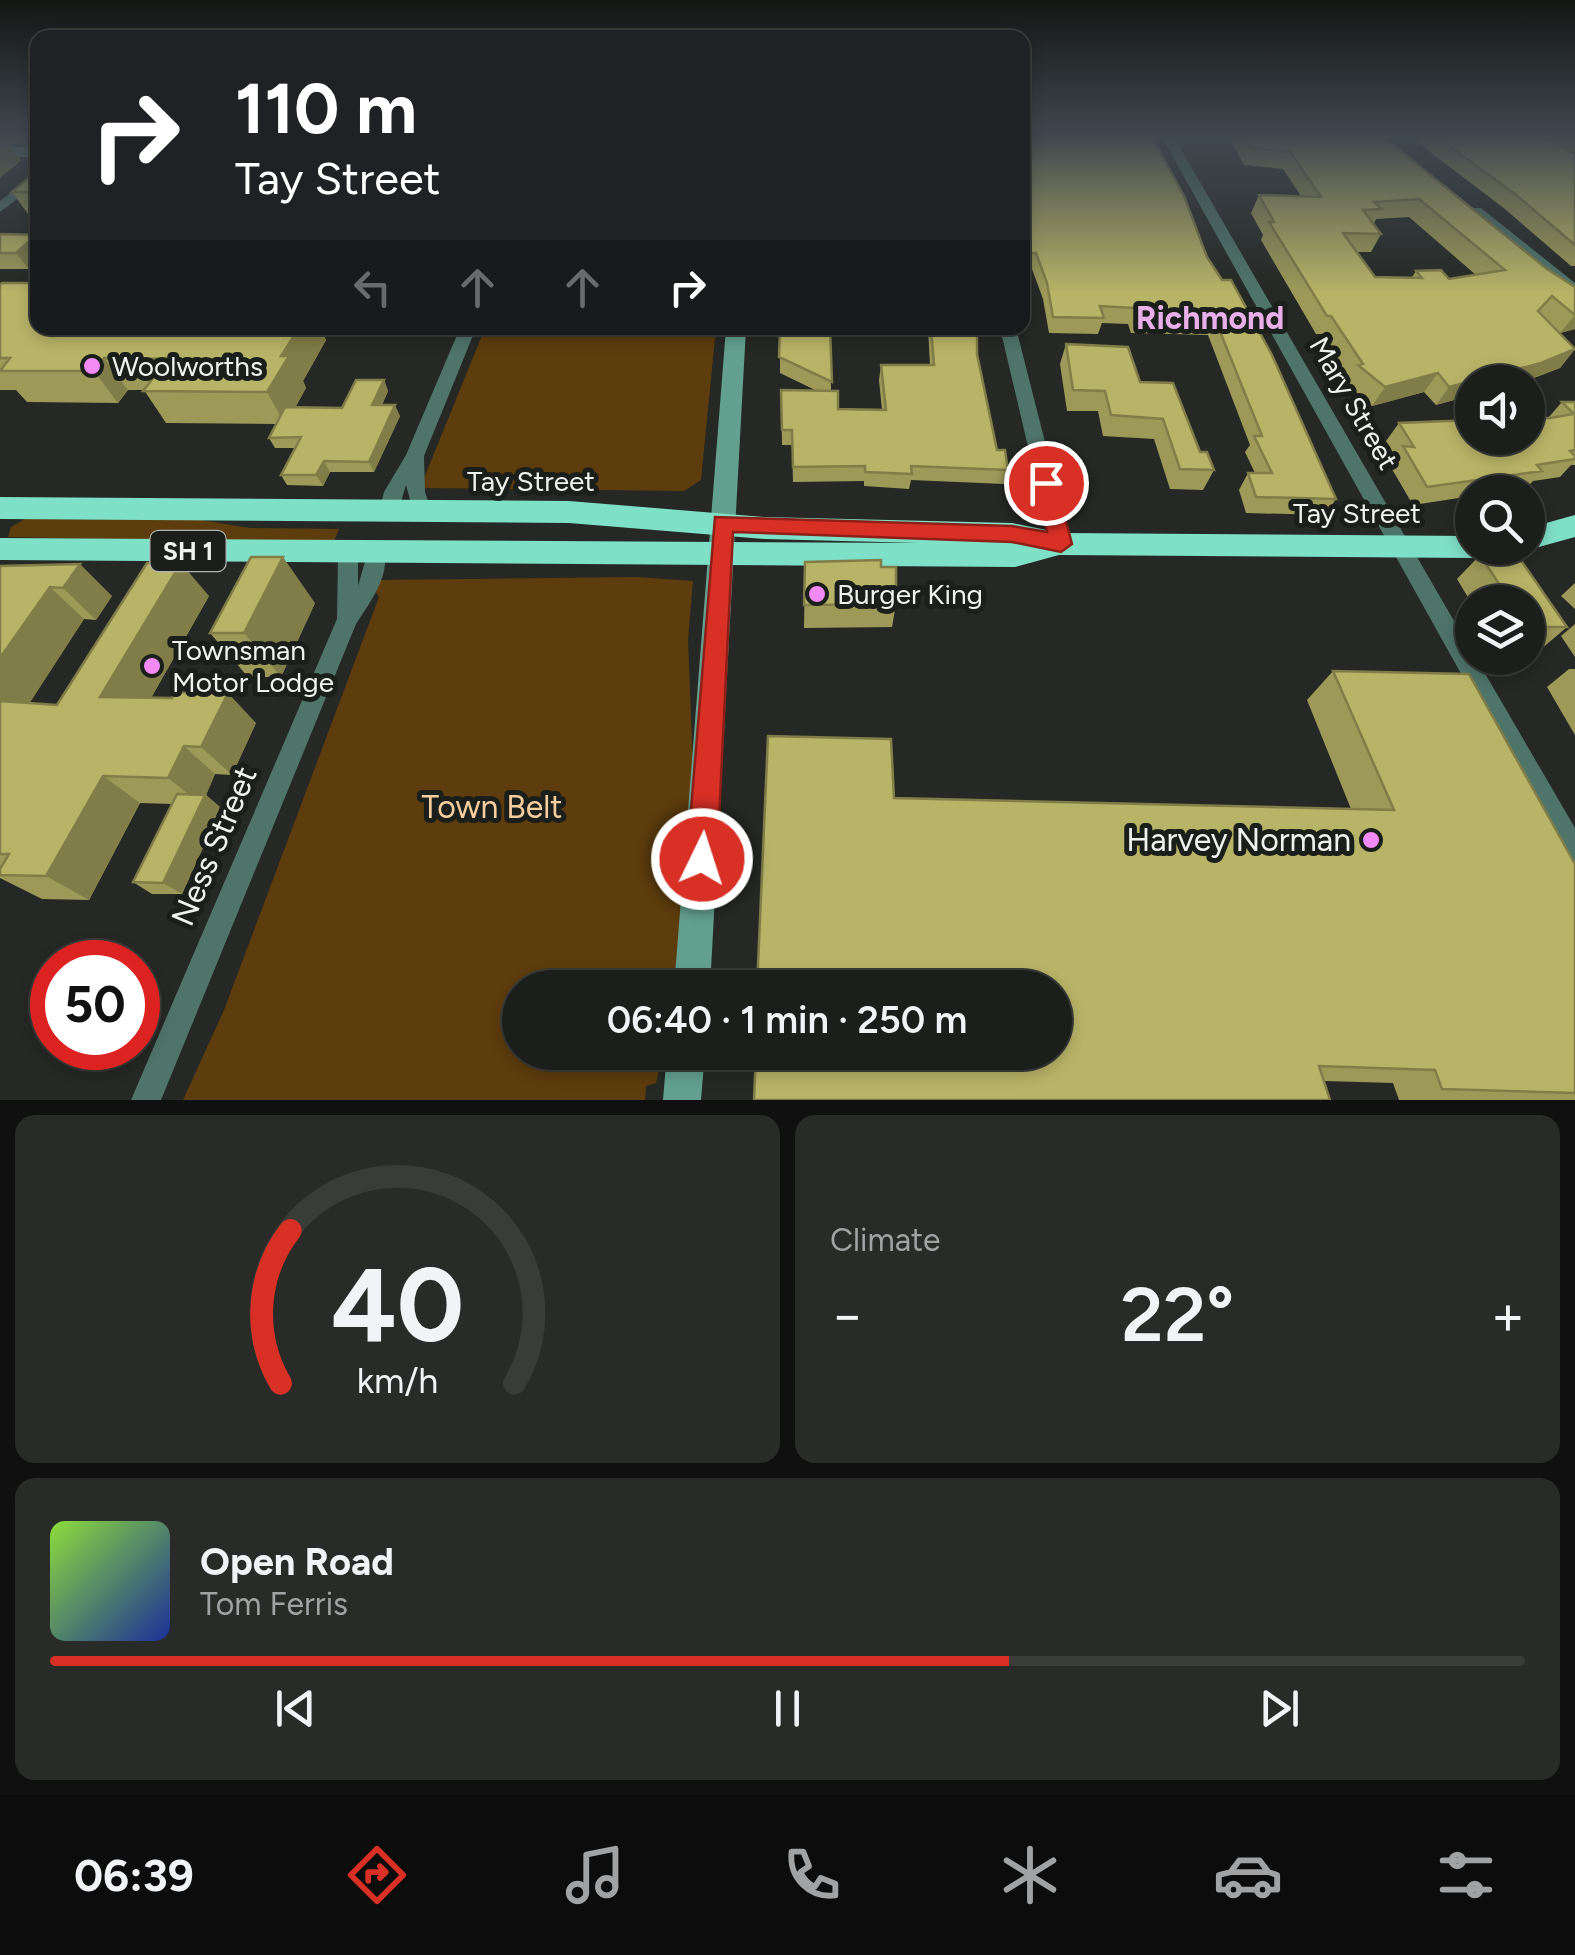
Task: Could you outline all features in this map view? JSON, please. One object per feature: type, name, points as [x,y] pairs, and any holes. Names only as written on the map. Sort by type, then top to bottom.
[{"type":"highway","name":"Tay Street","points":[[4,514],[568,512],[722,537],[1014,555],[1061,544],[1455,546]]},
{"type":"highway","points":[[333,513],[367,533],[362,554]]},
{"type":"highway","points":[[388,513],[403,536],[428,554]]},
{"type":"highway","points":[[1545,534],[1575,526]]},
{"type":"highway","name":"Tay Street","points":[[0,549],[428,554],[722,537]]},
{"type":"main road","points":[[693,970],[736,335]]},
{"type":"main road","points":[[682,1100],[684,1070]]},
{"type":"street","points":[[0,208],[21,190]]},
{"type":"street","name":"Mary Street","points":[[1199,190],[1575,853]]},
{"type":"street","points":[[1458,197],[1575,290]]},
{"type":"street","points":[[388,513],[393,492],[415,455],[465,335]]},
{"type":"street","points":[[1010,335],[1061,544]]},
{"type":"street","points":[[415,455],[416,492],[422,513]]},
{"type":"street","name":"Ness Street","points":[[146,1100],[347,620],[370,585],[362,554]]},
{"type":"green space","points":[[482,335],[715,335],[701,480],[684,491],[420,488]]},
{"type":"green space","points":[[25,519],[201,520],[250,528],[339,529],[333,544],[8,537],[11,527]]},
{"type":"green space","name":"Town Belt","points":[[636,577],[693,581],[688,640],[694,791],[676,970],[502,970],[502,1070],[659,1070],[656,1083],[646,1086],[645,1100],[183,1100],[224,1010],[379,597],[376,592],[380,580]]},
{"type":"building","points":[[1030,190],[1181,190],[1207,257],[1222,280],[1231,280],[1272,355],[1336,499],[1256,497],[1248,473],[1272,473],[1254,436],[1262,436],[1215,319],[1137,316],[1134,308],[1100,306],[1104,318],[1053,317],[1047,283],[1036,253],[1031,253]]},
{"type":"building","points":[[1316,190],[1450,190],[1575,287],[1575,315],[1552,296],[1538,311],[1575,349],[1533,365],[1455,365],[1455,385],[1449,387],[1438,373],[1385,387],[1358,365],[1363,364],[1331,316],[1327,316],[1269,222],[1274,222],[1259,195],[1321,197]],"holes":[[[1419,199],[1505,270],[1449,279],[1441,270],[1416,271],[1422,278],[1375,277],[1343,233],[1381,234],[1363,210],[1382,209],[1374,202]]]},
{"type":"building","points":[[1510,190],[1575,190],[1575,245]]},
{"type":"building","points":[[0,234],[30,235],[30,240],[16,253],[0,253]]},
{"type":"building","points":[[30,283],[30,335],[294,335],[281,356],[289,356],[267,392],[143,391],[168,359],[104,358],[94,371],[0,371],[10,358],[0,358],[0,285]]},
{"type":"building","points":[[780,335],[830,335],[832,382],[779,357]]},
{"type":"building","points":[[932,335],[977,335],[977,354],[997,450],[1005,450],[1008,470],[911,466],[912,474],[865,472],[865,466],[793,467],[792,430],[782,430],[781,390],[838,391],[838,409],[886,410],[881,365],[934,365]]},
{"type":"building","points":[[1066,344],[1128,347],[1140,382],[1173,383],[1200,452],[1207,452],[1214,470],[1180,469],[1163,419],[1111,415],[1105,391],[1073,390]]},
{"type":"building","points":[[356,380],[384,380],[372,405],[395,405],[369,462],[324,461],[316,475],[281,475],[301,437],[269,438],[285,407],[342,408]]},
{"type":"building","points":[[1562,402],[1575,402],[1575,450],[1570,451],[1575,459],[1537,465],[1542,471],[1513,475],[1455,475],[1455,483],[1427,487],[1403,446],[1414,447],[1399,423],[1455,421],[1455,455],[1545,455],[1545,418],[1574,414]]},
{"type":"building","points":[[251,557],[283,557],[244,633],[210,633]]},
{"type":"building","points":[[881,560],[881,567],[896,567],[896,604],[804,605],[805,562]]},
{"type":"building","points":[[147,563],[181,563],[100,697],[172,698],[175,692],[228,693],[201,747],[184,746],[168,778],[103,776],[46,876],[0,875],[9,854],[0,854],[0,701],[57,705]]},
{"type":"building","points":[[80,564],[63,588],[50,587],[0,658],[0,566]]},
{"type":"building","points":[[1487,565],[1524,565],[1538,585],[1500,585]]},
{"type":"building","points":[[1545,595],[1567,627],[1545,627]]},
{"type":"building","points":[[1333,671],[1470,675],[1575,864],[1575,1093],[1442,1089],[1435,1070],[1319,1066],[1330,1100],[754,1100],[755,1070],[1072,1070],[1072,970],[758,970],[768,736],[891,739],[894,798],[1394,810]]},
{"type":"building","points":[[177,794],[205,795],[163,883],[133,882]]},
{"type":"place","name":"Woolworths","points":[[92,366]]},
{"type":"place","name":"Burger King","points":[[817,594]]},
{"type":"place","name":"Townsman Motor Lodge","points":[[152,666]]},
{"type":"place","name":"Harvey Norman","points":[[1371,840]]},
{"type":"district","name":"Richmond","points":[[1210,318]]},
{"type":"route","points":[[702,859],[722,523],[765,528],[1012,534],[1061,544],[1046,483]]}]
